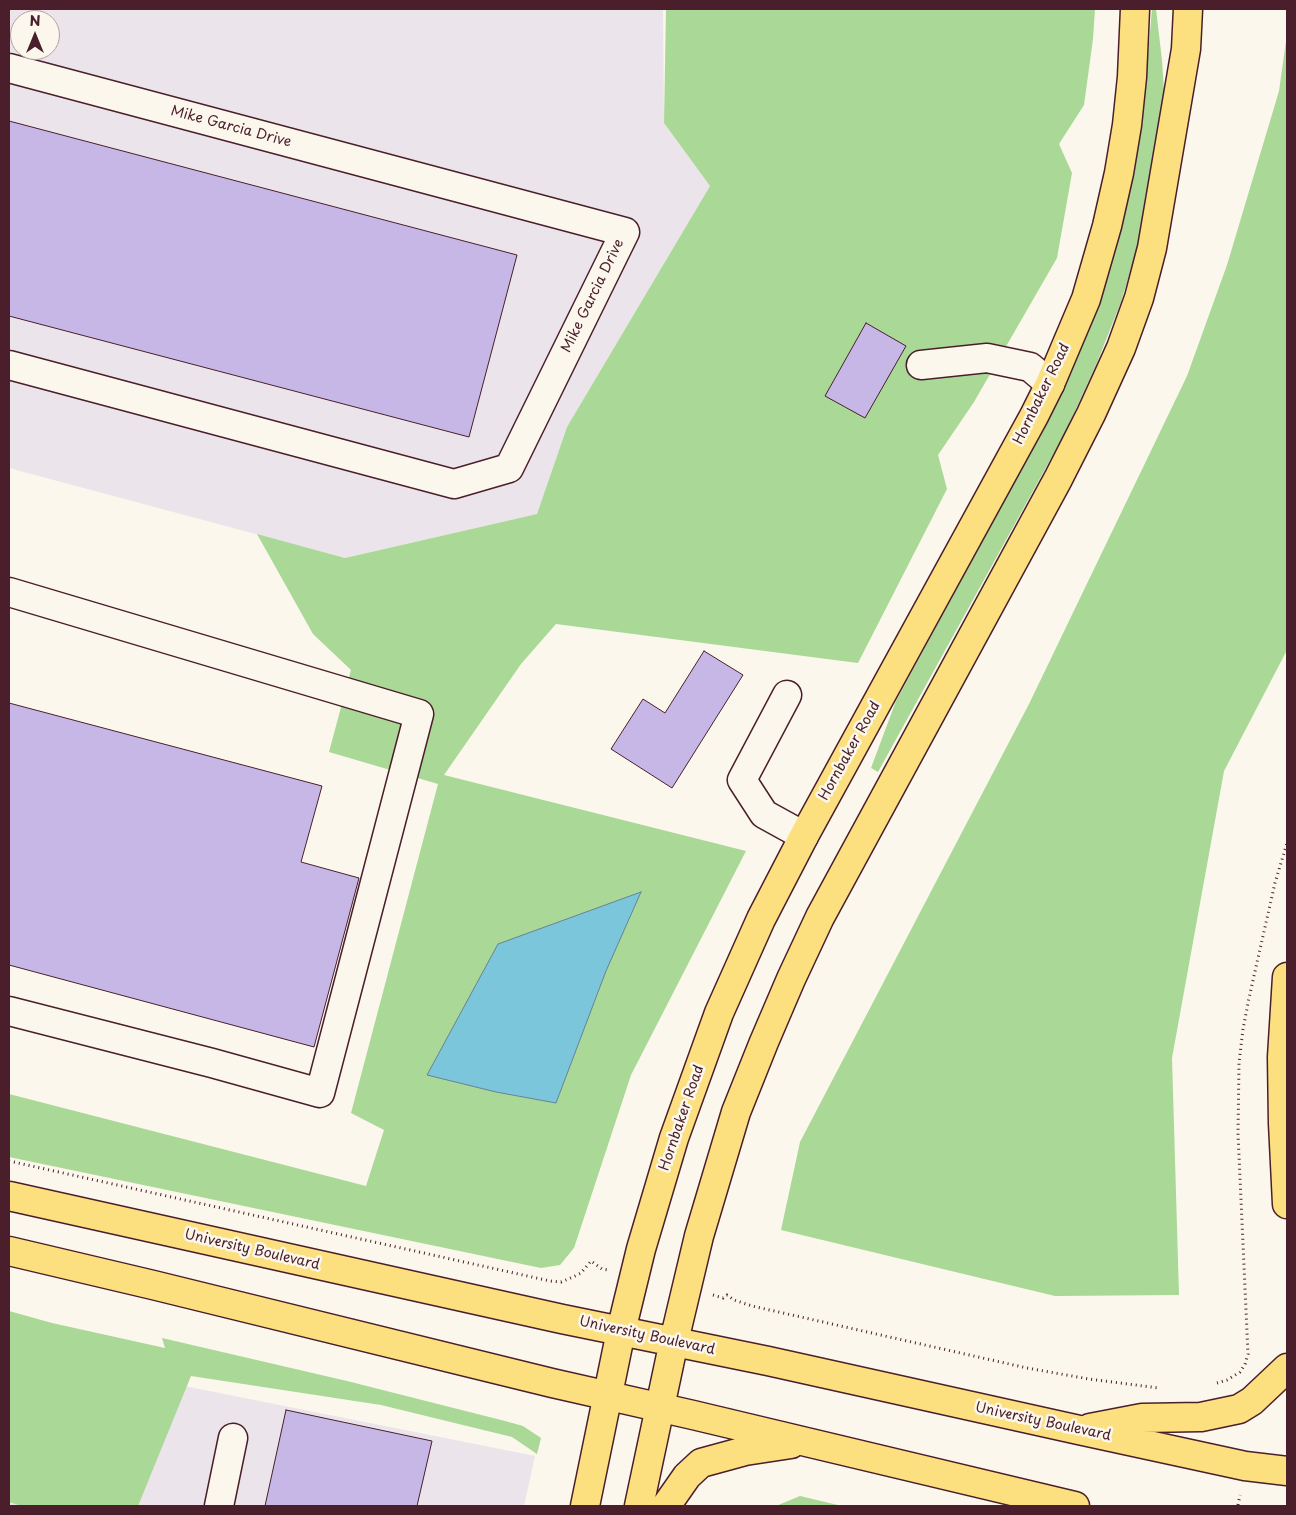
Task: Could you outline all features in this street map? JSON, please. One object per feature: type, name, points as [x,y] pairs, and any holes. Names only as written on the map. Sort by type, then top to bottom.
[{"type":"main road","name":"Hornbaker Road","points":[[585,1506],[621,1331],[641,1249],[674,1138],[719,1013],[761,919],[804,836],[1034,416],[1050,384],[1086,299],[1107,226],[1119,173],[1132,77],[1135,9]]},
{"type":"main road","points":[[639,1506],[674,1341],[699,1236],[736,1112],[791,979],[820,917],[1058,479],[1091,414],[1121,348],[1139,298],[1152,248],[1186,49],[1188,9]]},
{"type":"main road","points":[[1287,977],[1282,1057],[1282,1123],[1287,1204]]},
{"type":"main road","name":"University Boulevard","points":[[9,1196],[1245,1466],[1287,1471]]},
{"type":"main road","points":[[9,1251],[552,1383],[1075,1506]]},
{"type":"main road","points":[[1079,1430],[1142,1418],[1201,1417],[1239,1409],[1252,1401],[1287,1368]]},
{"type":"main road","points":[[666,1506],[687,1476],[701,1463],[745,1451],[805,1442]]},
{"type":"lane","name":"Mike Garcia Drive","points":[[9,68],[625,232],[509,468],[454,484],[9,365]]},
{"type":"lane","points":[[922,365],[987,358],[1030,367],[1050,384]]},
{"type":"lane","points":[[9,592],[418,714],[320,1093],[9,1011]]},
{"type":"lane","points":[[787,695],[742,780],[764,814],[804,836]]},
{"type":"lane","points":[[219,1506],[233,1438]]},
{"type":"path","points":[[1209,1386],[1240,1372],[1247,1359],[1238,1134],[1239,1063],[1252,980],[1287,843]]},
{"type":"path","points":[[9,1161],[550,1281],[561,1282],[574,1277],[592,1261],[602,1269]]},
{"type":"path","points":[[723,1298],[727,1295],[734,1300],[752,1306],[1027,1368],[1089,1379],[1161,1388]]},
{"type":"path","points":[[1238,1505],[1240,1495]]},
{"type":"shaded area","points":[[9,9],[663,9],[664,123],[710,186],[567,427],[537,514],[345,558],[9,468]]},
{"type":"shaded area","points":[[9,1351],[535,1456],[524,1506],[9,1506]]},
{"type":"green space","points":[[666,9],[1095,9],[1084,105],[1059,144],[1072,173],[1057,258],[974,402],[938,455],[947,489],[858,663],[556,624],[521,664],[444,775],[746,851],[631,1075],[574,1248],[560,1265],[541,1268],[9,1157],[9,1094],[366,1186],[384,1130],[351,1113],[438,784],[329,752],[351,670],[313,634],[257,534],[345,558],[537,514],[567,427],[710,186],[664,123]]},
{"type":"green space","points":[[1152,9],[1156,9],[1165,106],[1147,214],[1121,302],[1096,365],[1065,433],[878,772],[871,768],[896,701],[1060,397],[1100,300],[1133,176],[1142,126]]},
{"type":"green space","points":[[1287,34],[1287,650],[1224,771],[1172,1058],[1179,1295],[1055,1296],[781,1230],[800,1142],[1029,704],[1187,376],[1227,265],[1279,91]]},
{"type":"green space","points":[[9,1311],[52,1323],[165,1348],[162,1338],[347,1381],[505,1421],[523,1426],[541,1438],[537,1454],[512,1437],[381,1405],[191,1376],[138,1506],[22,1506],[9,1502]]},
{"type":"green space","points":[[800,1496],[842,1506],[776,1506]]},
{"type":"water","points":[[641,892],[606,971],[556,1103],[496,1092],[427,1075],[498,944]]},
{"type":"building","points":[[9,121],[517,255],[469,437],[9,316]]},
{"type":"building","points":[[866,323],[906,346],[865,418],[825,396]]},
{"type":"building","points":[[704,651],[743,675],[672,788],[611,749],[643,699],[665,713]]},
{"type":"building","points":[[9,703],[322,786],[301,862],[359,878],[314,1047],[9,965]]},
{"type":"building","points":[[286,1410],[432,1441],[417,1506],[265,1506]]}]
